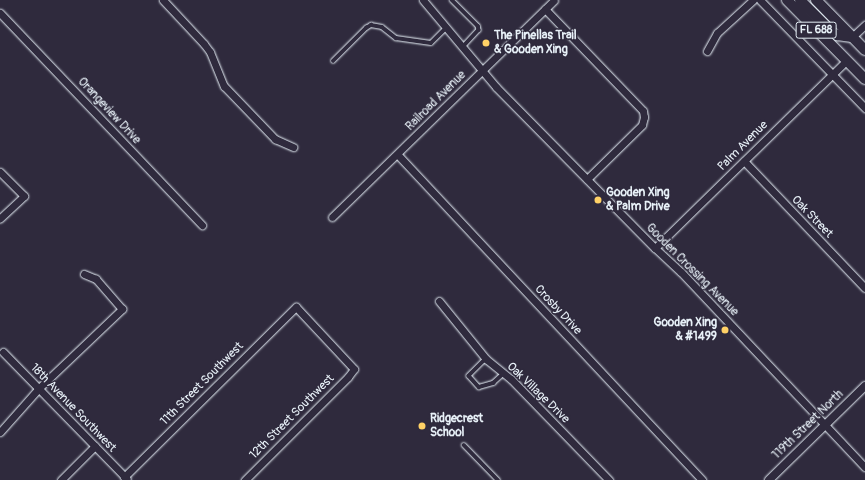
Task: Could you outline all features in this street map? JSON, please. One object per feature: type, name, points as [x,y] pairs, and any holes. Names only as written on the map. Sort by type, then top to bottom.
[{"type":"main road","name":"FL 688","points":[[787,0],[865,79]]},
{"type":"main road","points":[[800,0],[833,33],[852,37]]},
{"type":"main road","name":"FL 688","points":[[816,0],[865,50]]},
{"type":"street","points":[[163,0],[210,52],[224,86],[275,138],[293,147]]},
{"type":"street","name":"Gooden Crossing Avenue","points":[[423,0],[482,70],[587,179],[655,248],[681,272],[865,467]]},
{"type":"street","name":"Railroad Avenue","points":[[332,217],[398,155],[554,0]]},
{"type":"street","points":[[707,51],[718,33],[754,0]]},
{"type":"street","points":[[760,0],[865,108]]},
{"type":"street","points":[[545,9],[643,111],[644,117],[642,125],[587,179]]},
{"type":"street","name":"Orangeview Drive","points":[[0,13],[202,225]]},
{"type":"street","points":[[852,37],[865,25]]},
{"type":"street","name":"Palm Avenue","points":[[655,248],[846,60]]},
{"type":"street","name":"Crosby Drive","points":[[398,155],[702,480]]},
{"type":"street","name":"Oak Street","points":[[744,160],[865,288]]},
{"type":"street","points":[[0,172],[24,196],[0,218]]},
{"type":"street","points":[[0,432],[39,388],[122,309],[116,299],[96,279],[84,274]]},
{"type":"street","name":"Oak Village Drive","points":[[439,301],[486,359],[504,373],[609,480]]},
{"type":"street","name":"11th Street Southwest","points":[[126,478],[296,307],[354,369]]},
{"type":"street","name":"18th Avenue Southwest","points":[[3,352],[126,478]]},
{"type":"street","name":"12th Street Southwest","points":[[245,480],[348,377],[354,369]]},
{"type":"street","name":"119th Street North","points":[[768,480],[865,386]]},
{"type":"street","points":[[61,480],[95,446]]},
{"type":"lane","points":[[452,0],[478,26],[479,30],[463,47]]},
{"type":"lane","points":[[333,61],[366,28],[371,25],[382,26],[396,38],[431,43],[447,28]]},
{"type":"lane","points":[[486,359],[468,376],[479,387],[493,384],[504,373]]},
{"type":"lane","points":[[464,445],[498,480]]},
{"type":"place","name":"The Pinellas Trail & Gooden Xing","points":[[486,43]]},
{"type":"place","name":"Gooden Xing & Palm Drive","points":[[598,200]]},
{"type":"place","name":"Gooden Xing & #1499","points":[[725,330]]},
{"type":"place","name":"Ridgecrest School","points":[[422,426]]}]
